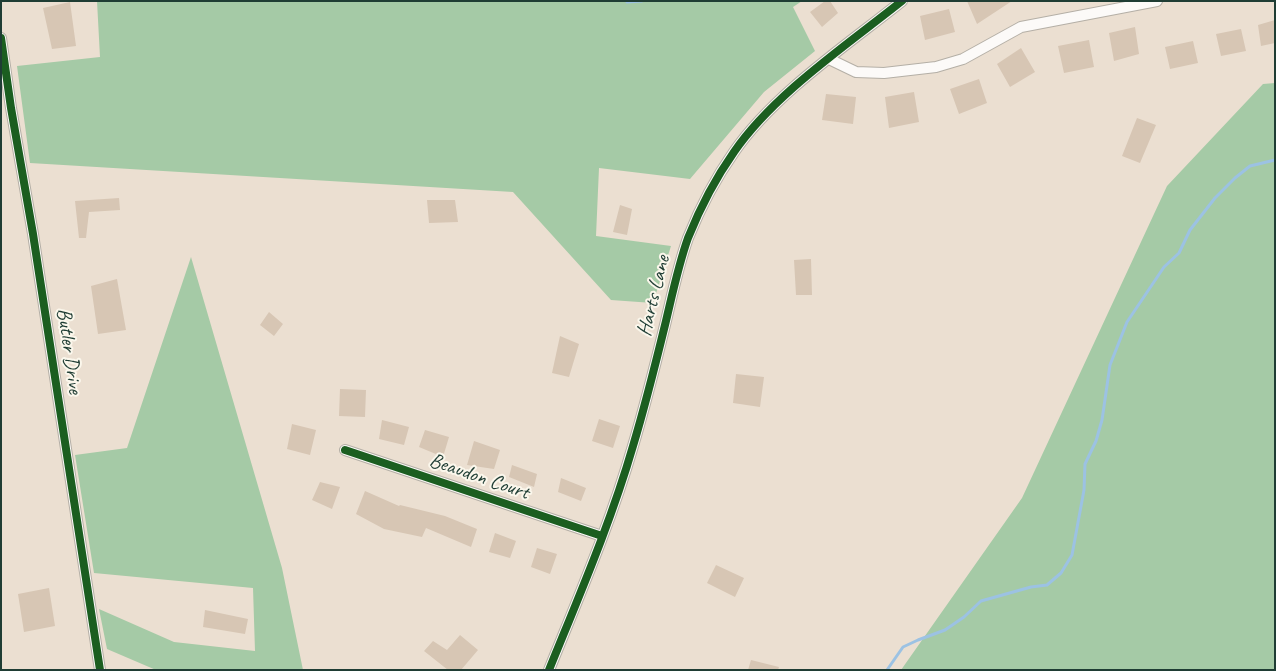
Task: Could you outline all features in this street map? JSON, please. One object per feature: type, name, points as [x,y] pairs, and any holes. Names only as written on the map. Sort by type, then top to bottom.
[{"type":"street","name":"Harts Lane","points":[[549,670],[602,536],[633,447],[650,386],[678,268],[699,211],[720,172],[748,133],[776,104],[902,1]]},
{"type":"street","points":[[829,59],[856,72],[884,73],[936,67],[963,59],[1021,27],[1158,1]]},
{"type":"street","name":"Butler Drive","points":[[1,38],[100,670]]},
{"type":"street","name":"Beaudon Court","points":[[345,450],[602,536]]},
{"type":"green space","points":[[97,1],[802,1],[793,7],[815,51],[764,92],[690,179],[599,168],[596,236],[671,246],[653,303],[611,300],[513,192],[30,163],[17,66],[100,57]]},
{"type":"green space","points":[[1275,83],[1275,670],[901,670],[1022,498],[1167,186],[1263,84]]},
{"type":"green space","points":[[191,257],[282,568],[303,670],[156,670],[107,649],[99,609],[174,642],[255,651],[253,588],[94,573],[75,455],[127,448]]},
{"type":"building","points":[[825,1],[830,1],[838,13],[822,27],[810,12]]},
{"type":"building","points":[[967,1],[1012,1],[977,24]]},
{"type":"building","points":[[70,2],[76,46],[52,49],[43,8]]},
{"type":"building","points":[[949,9],[955,32],[925,40],[920,16]]},
{"type":"building","points":[[1275,20],[1275,43],[1261,46],[1258,25]]},
{"type":"building","points":[[1135,27],[1139,54],[1114,61],[1109,33]]},
{"type":"building","points":[[1241,29],[1246,51],[1221,56],[1216,34]]},
{"type":"building","points":[[1089,40],[1094,67],[1064,73],[1058,46]]},
{"type":"building","points":[[1193,41],[1198,63],[1170,69],[1165,47]]},
{"type":"building","points":[[1021,48],[1035,72],[1010,87],[997,64]]},
{"type":"building","points":[[979,79],[987,103],[959,114],[950,89]]},
{"type":"building","points":[[914,92],[919,122],[889,128],[885,97]]},
{"type":"building","points":[[826,94],[856,97],[853,124],[822,120]]},
{"type":"building","points":[[1137,118],[1156,125],[1140,163],[1122,156]]},
{"type":"building","points":[[119,198],[120,210],[89,212],[86,238],[79,238],[75,201]]},
{"type":"building","points":[[427,200],[455,200],[458,222],[429,223]]},
{"type":"building","points":[[620,205],[632,209],[627,235],[613,232]]},
{"type":"building","points":[[811,259],[812,295],[796,295],[794,260]]},
{"type":"building","points":[[117,279],[126,330],[98,334],[91,286]]},
{"type":"building","points":[[269,312],[283,324],[274,336],[260,325]]},
{"type":"building","points":[[560,336],[579,344],[569,377],[552,373]]},
{"type":"building","points":[[736,374],[764,377],[760,407],[733,403]]},
{"type":"building","points":[[340,389],[366,390],[365,417],[339,416]]},
{"type":"building","points":[[599,419],[620,426],[613,448],[592,441]]},
{"type":"building","points":[[382,420],[409,427],[404,445],[379,439]]},
{"type":"building","points":[[292,424],[316,430],[310,455],[287,449]]},
{"type":"building","points":[[425,430],[449,437],[443,457],[419,447]]},
{"type":"building","points":[[474,441],[500,450],[494,469],[467,465]]},
{"type":"building","points":[[512,465],[537,474],[534,487],[509,477]]},
{"type":"building","points":[[561,478],[586,488],[581,501],[558,492]]},
{"type":"building","points":[[320,482],[340,487],[332,509],[312,500]]},
{"type":"building","points":[[365,491],[399,506],[445,516],[477,529],[471,547],[426,528],[422,537],[384,529],[356,514]]},
{"type":"building","points":[[495,533],[516,541],[510,558],[489,552]]},
{"type":"building","points":[[537,548],[557,554],[550,574],[531,567]]},
{"type":"building","points":[[716,565],[744,578],[735,597],[707,583]]},
{"type":"building","points":[[49,588],[55,626],[24,632],[18,594]]},
{"type":"building","points":[[205,610],[248,619],[245,634],[203,627]]},
{"type":"building","points":[[460,635],[478,650],[461,670],[448,670],[424,651],[433,641],[447,650]]},
{"type":"building","points":[[751,660],[779,667],[778,670],[748,670]]},
{"type":"waterway","points":[[627,2],[642,1]]},
{"type":"waterway","points":[[887,670],[903,647],[945,630],[964,617],[981,601],[1031,587],[1047,585],[1061,573],[1072,555],[1084,490],[1085,464],[1096,441],[1102,420],[1110,365],[1127,322],[1164,267],[1179,253],[1190,230],[1215,198],[1250,166],[1275,160]]},
{"type":"cycle path","points":[[549,670],[615,503],[650,386],[681,259],[688,238],[708,194],[734,152],[769,110],[812,71],[902,1]]},
{"type":"cycle path","points":[[1,38],[100,670]]},
{"type":"cycle path","points":[[345,450],[602,536]]}]
